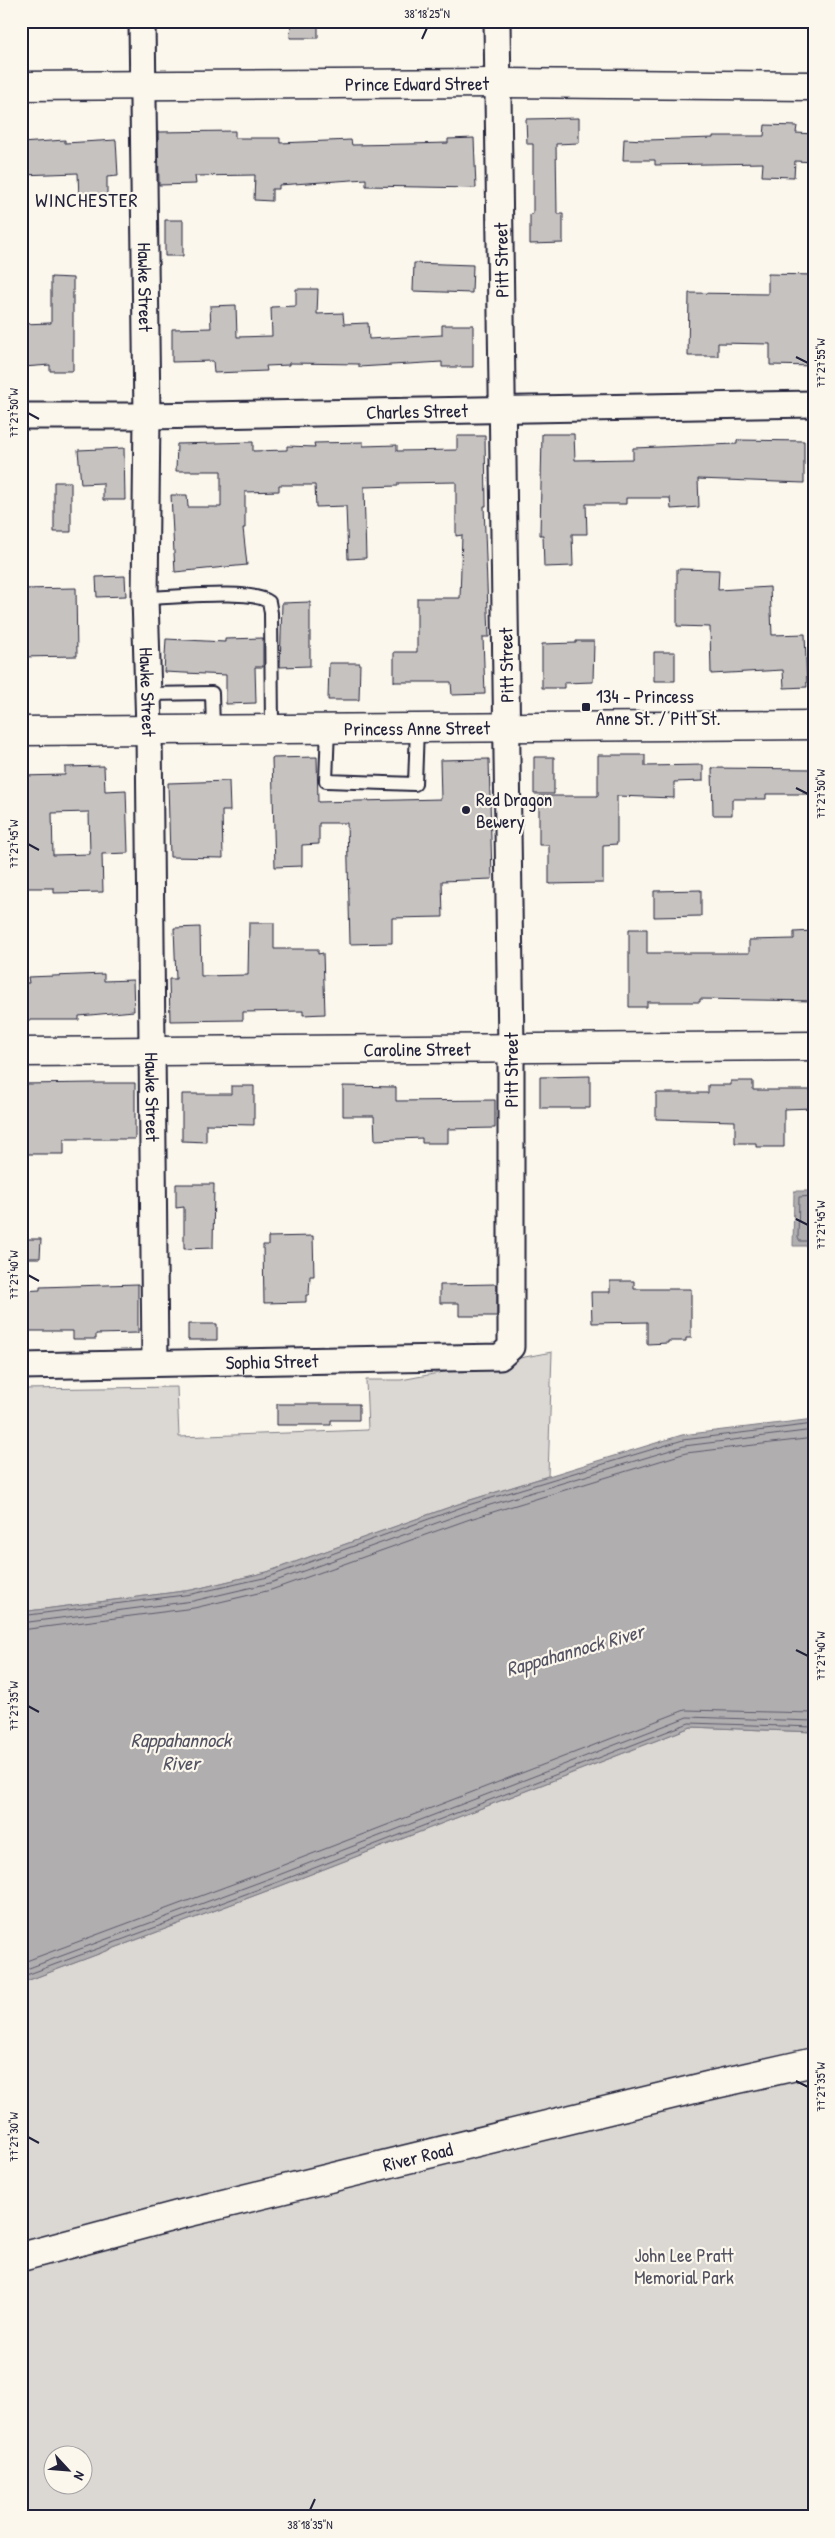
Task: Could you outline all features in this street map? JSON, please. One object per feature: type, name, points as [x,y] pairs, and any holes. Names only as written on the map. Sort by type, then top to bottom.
[{"type":"street","name":"Hawke Street","points":[[142,21],[147,416],[145,598],[149,729],[155,1363]]},
{"type":"street","name":"Pitt Street","points":[[497,21],[511,1048],[512,1339]]},
{"type":"street","name":"Prince Edward Street","points":[[21,86],[498,83],[814,86]]},
{"type":"street","name":"Charles Street","points":[[21,416],[147,416],[503,408],[814,404]]},
{"type":"street","name":"Princess Anne Street","points":[[21,731],[814,725]]},
{"type":"street","name":"Caroline Street","points":[[21,1052],[814,1046]]},
{"type":"street","name":"Sophia Street","points":[[21,1366],[500,1357],[507,1353],[512,1339]]},
{"type":"street","name":"River Road","points":[[21,2257],[182,2214],[698,2088],[814,2062]]},
{"type":"lane","points":[[145,598],[231,595],[254,596],[269,602],[272,614],[272,728]]},
{"type":"lane","points":[[148,694],[212,693],[213,729]]},
{"type":"lane","points":[[328,728],[326,781],[415,784],[417,728]]},
{"type":"green space","points":[[552,1352],[548,1476],[464,1502],[267,1572],[192,1590],[21,1612],[21,1389],[177,1387],[179,1437],[368,1430],[366,1380],[401,1380]]},
{"type":"green space","name":"John Lee Pratt Memorial Park","points":[[691,1727],[814,1732],[814,2517],[21,2517],[21,1983],[280,1886]]},
{"type":"water","points":[[794,1191],[814,1191],[814,1246],[793,1246]]},
{"type":"water","name":"Rappahannock River","points":[[814,1419],[814,1732],[691,1727],[280,1886],[21,1983],[21,1612],[192,1590],[267,1572],[464,1502],[682,1435]]},
{"type":"building","points":[[291,21],[318,21],[318,38],[290,38]]},
{"type":"building","points":[[579,118],[579,143],[556,144],[557,214],[563,214],[563,243],[530,244],[530,215],[533,214],[533,144],[527,144],[526,119]]},
{"type":"building","points":[[765,125],[797,126],[796,133],[814,134],[814,162],[795,161],[794,177],[762,176],[763,163],[655,165],[655,160],[623,160],[624,139],[764,136]]},
{"type":"building","points":[[235,131],[235,138],[280,138],[280,143],[351,140],[352,145],[448,143],[448,139],[474,138],[476,188],[366,186],[366,179],[279,185],[279,189],[272,189],[272,201],[254,200],[255,175],[195,176],[196,184],[159,185],[158,132]]},
{"type":"building","points":[[65,140],[65,143],[116,140],[118,176],[107,177],[107,197],[79,198],[78,173],[21,175],[21,143]]},
{"type":"building","points":[[165,220],[183,220],[183,256],[165,256]]},
{"type":"building","points":[[414,263],[473,265],[472,293],[413,291]]},
{"type":"building","points":[[768,274],[814,275],[814,366],[770,365],[770,344],[718,343],[718,356],[688,356],[689,293],[768,294]]},
{"type":"building","points":[[51,277],[73,278],[73,371],[50,371],[50,365],[24,367],[22,324],[51,323]]},
{"type":"building","points":[[296,289],[318,289],[317,314],[343,313],[344,324],[368,323],[369,339],[442,335],[442,325],[473,325],[473,367],[442,367],[442,362],[359,367],[359,364],[289,363],[289,365],[266,366],[267,371],[214,373],[213,361],[172,362],[172,329],[211,328],[210,306],[236,305],[237,337],[272,336],[271,307],[296,306]]},
{"type":"building","points":[[542,434],[574,434],[575,460],[633,459],[633,448],[737,444],[737,440],[804,441],[804,483],[698,479],[699,507],[671,509],[670,498],[626,498],[626,504],[586,504],[587,534],[572,534],[573,566],[544,567],[543,535],[540,535]]},
{"type":"building","points":[[457,436],[485,436],[486,506],[484,506],[489,637],[483,637],[485,694],[452,695],[451,682],[394,682],[394,652],[417,652],[417,598],[460,598],[462,535],[456,536],[456,482],[398,483],[398,486],[364,487],[366,558],[348,559],[346,506],[316,507],[315,485],[279,485],[279,491],[245,492],[245,528],[243,528],[247,565],[175,572],[171,495],[187,495],[188,507],[221,507],[221,471],[176,471],[177,444],[253,442],[253,451],[287,450],[287,446],[315,447],[314,443],[363,442],[363,446],[397,445],[397,451],[457,450]]},
{"type":"building","points":[[124,448],[125,500],[103,500],[103,483],[81,484],[78,450]]},
{"type":"building","points":[[54,482],[71,482],[71,532],[54,532]]},
{"type":"building","points":[[677,569],[719,570],[718,590],[770,587],[772,635],[805,634],[807,687],[784,688],[783,670],[711,674],[710,627],[677,626]]},
{"type":"building","points":[[125,576],[126,596],[97,597],[96,577]]},
{"type":"building","points":[[76,588],[77,656],[21,657],[21,589]]},
{"type":"building","points":[[310,602],[310,666],[280,667],[282,603]]},
{"type":"building","points":[[263,638],[263,667],[255,667],[256,703],[226,704],[226,675],[164,672],[166,639],[225,642],[225,639]]},
{"type":"building","points":[[576,641],[594,641],[593,682],[564,683],[564,688],[542,688],[542,644],[576,643]]},
{"type":"building","points":[[654,652],[675,652],[675,681],[654,681]]},
{"type":"building","points":[[329,663],[360,663],[359,700],[328,700]]},
{"type":"building","points":[[598,755],[645,755],[645,766],[703,765],[703,781],[674,782],[674,798],[617,796],[617,844],[603,845],[603,883],[549,884],[549,845],[539,845],[539,796],[598,796]]},
{"type":"building","points":[[317,757],[318,802],[441,799],[440,760],[489,759],[492,879],[442,881],[443,917],[392,918],[392,943],[350,944],[347,823],[319,823],[319,844],[302,845],[302,866],[275,867],[272,758]]},
{"type":"building","points":[[534,757],[554,757],[554,794],[534,794]]},
{"type":"building","points":[[104,766],[105,791],[126,790],[128,853],[102,854],[103,892],[54,893],[54,888],[21,888],[21,776],[65,775],[65,767]],"holes":[[[89,812],[90,854],[53,855],[52,813]]]},
{"type":"building","points":[[712,768],[814,769],[814,794],[766,794],[766,799],[732,799],[732,815],[713,815]]},
{"type":"building","points":[[229,781],[230,811],[222,811],[223,858],[170,857],[168,783]]},
{"type":"building","points":[[701,890],[701,916],[654,917],[654,891]]},
{"type":"building","points":[[249,923],[274,923],[274,949],[318,949],[318,954],[323,953],[325,1014],[303,1015],[303,1011],[243,1012],[243,1020],[170,1021],[169,979],[176,979],[174,928],[200,927],[201,976],[248,975]]},
{"type":"building","points":[[629,929],[647,929],[647,953],[749,953],[749,940],[794,939],[794,932],[813,931],[814,1001],[700,999],[700,1002],[647,1002],[647,1007],[629,1007]]},
{"type":"building","points":[[104,974],[104,981],[133,980],[134,1011],[79,1016],[79,1020],[21,1020],[21,983],[29,983],[28,977]]},
{"type":"building","points":[[590,1076],[590,1108],[540,1108],[540,1077]]},
{"type":"building","points":[[731,1081],[753,1081],[753,1090],[814,1090],[814,1108],[784,1109],[784,1147],[756,1147],[756,1143],[735,1143],[735,1121],[656,1119],[656,1093],[708,1093],[708,1085],[731,1085]]},
{"type":"building","points":[[135,1083],[135,1139],[64,1139],[64,1154],[23,1154],[23,1084]]},
{"type":"building","points":[[231,1086],[254,1086],[254,1125],[206,1124],[206,1142],[182,1141],[182,1094],[231,1094]]},
{"type":"building","points":[[343,1086],[396,1087],[396,1101],[495,1100],[495,1128],[448,1129],[448,1143],[422,1143],[422,1138],[375,1140],[374,1116],[343,1116]]},
{"type":"building","points":[[176,1184],[214,1184],[213,1248],[184,1249],[184,1207],[176,1208]]},
{"type":"building","points":[[313,1236],[314,1276],[310,1276],[309,1295],[306,1295],[306,1302],[264,1303],[263,1245],[268,1245],[268,1237]]},
{"type":"building","points":[[21,1239],[41,1239],[40,1258],[21,1258]]},
{"type":"building","points":[[610,1281],[634,1281],[634,1289],[691,1289],[691,1338],[686,1338],[686,1341],[647,1344],[647,1322],[592,1323],[591,1292],[610,1292]]},
{"type":"building","points":[[138,1284],[138,1333],[96,1334],[96,1339],[73,1339],[73,1331],[21,1331],[21,1291],[40,1290],[40,1287]]},
{"type":"building","points":[[497,1284],[497,1316],[459,1316],[459,1303],[440,1303],[440,1285]]},
{"type":"building","points":[[188,1324],[217,1324],[217,1340],[188,1340]]},
{"type":"building","points":[[277,1404],[359,1404],[359,1420],[331,1420],[331,1425],[277,1425]]},
{"type":"place","name":"134 - Princess Anne St. / Pitt St.","points":[[586,707]]},
{"type":"place","name":"Red Dragon Bewery","points":[[466,810]]},
{"type":"district","name":"WINCHESTER","points":[[87,200]]}]
